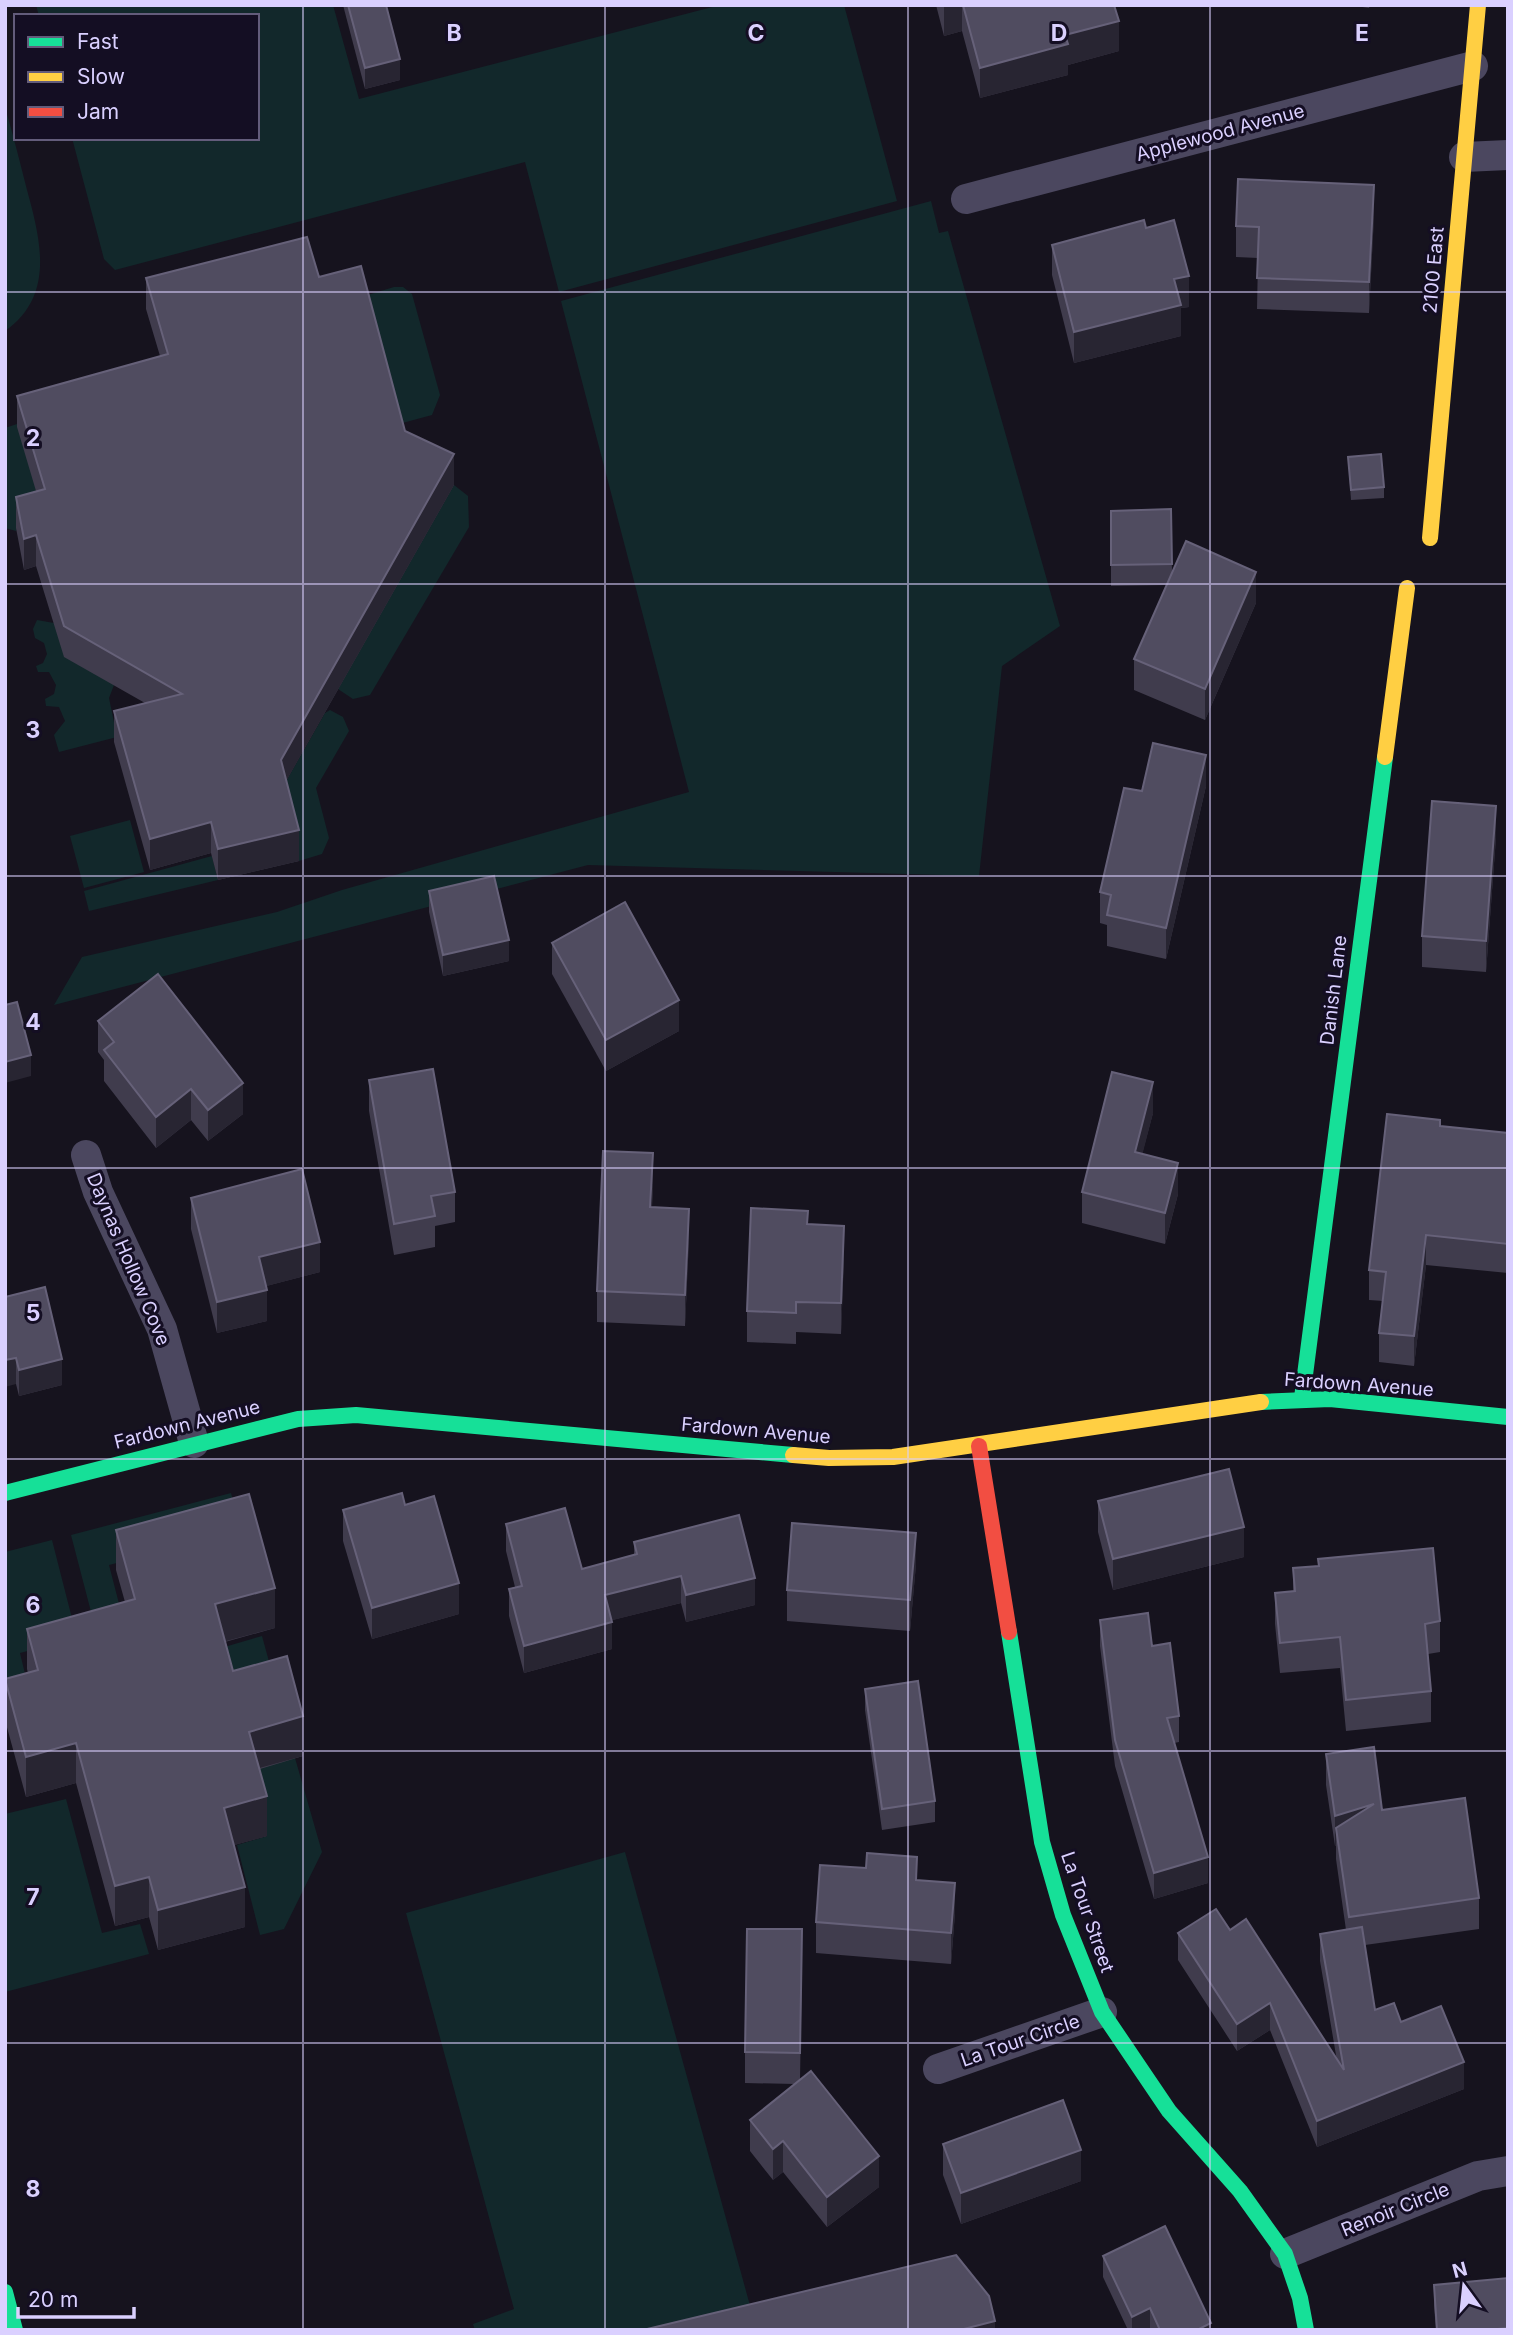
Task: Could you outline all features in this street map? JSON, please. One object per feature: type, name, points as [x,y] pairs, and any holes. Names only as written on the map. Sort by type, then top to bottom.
[{"type":"street","name":"2100 East","points":[[1430,538],[1478,5]]},
{"type":"street","name":"Applewood Avenue","points":[[966,199],[1473,66]]},
{"type":"street","points":[[1464,157],[1508,155]]},
{"type":"street","name":"Danish Lane","points":[[1302,1398],[1407,588]]},
{"type":"street","name":"Daynas Hollow Cove","points":[[86,1155],[98,1192],[162,1329],[194,1443]]},
{"type":"street","name":"Fardown Avenue","points":[[5,1493],[194,1443],[298,1419],[356,1415],[829,1458],[893,1457],[979,1446],[1249,1402],[1302,1398],[1508,1417]]},
{"type":"street","name":"La Tour Street","points":[[979,1446],[1042,1842],[1063,1915],[1102,2012],[1169,2111],[1240,2191],[1285,2255],[1300,2298],[1307,2330]]},
{"type":"street","name":"La Tour Circle","points":[[938,2069],[1102,2012]]},
{"type":"street","name":"Renoir Circle","points":[[1285,2255],[1478,2175],[1508,2171]]},
{"type":"street","points":[[5,2292],[15,2330]]},
{"type":"green space","points":[[36,5],[333,5],[359,99],[720,5],[844,5],[897,201],[559,292],[525,162],[115,270],[104,259],[73,140],[259,140],[259,14],[38,14]]},
{"type":"green space","points":[[5,107],[36,229],[40,267],[32,301],[21,317],[5,331]]},
{"type":"green space","points":[[931,201],[939,233],[948,231],[1060,626],[1002,666],[979,876],[588,865],[54,1005],[82,957],[277,912],[342,890],[689,792],[561,301]]},
{"type":"green space","points":[[403,287],[412,294],[440,395],[432,415],[395,425],[361,297]]},
{"type":"green space","points":[[17,424],[37,492],[16,531],[5,528],[5,428]]},
{"type":"green space","points":[[454,485],[468,496],[469,527],[370,695],[353,699],[338,689]]},
{"type":"green space","points":[[37,620],[54,623],[114,685],[109,698],[117,737],[59,752],[54,735],[65,721],[59,707],[46,706],[45,699],[54,694],[56,685],[49,672],[38,672],[36,666],[43,663],[47,654],[44,643],[35,638],[33,629]]},
{"type":"green space","points":[[330,710],[343,717],[349,731],[316,788],[329,838],[322,854],[299,861],[281,790],[325,713]]},
{"type":"green space","points":[[130,820],[144,872],[84,888],[70,836]]},
{"type":"green space","points":[[212,856],[218,880],[89,911],[84,891]]},
{"type":"green space","points":[[231,1493],[241,1531],[109,1565],[124,1623],[96,1631],[71,1535]]},
{"type":"green space","points":[[52,1540],[77,1638],[20,1653],[32,1703],[5,1710],[5,1552]]},
{"type":"green space","points":[[262,1636],[273,1676],[232,1687],[221,1648]]},
{"type":"green space","points":[[295,1758],[322,1852],[284,1929],[260,1935],[237,1845],[267,1836],[249,1771]]},
{"type":"green space","points":[[66,1799],[102,1933],[140,1924],[149,1954],[5,1992],[5,1814]]},
{"type":"green space","points":[[625,1852],[754,2320],[718,2330],[475,2330],[473,2324],[514,2309],[406,1913]]},
{"type":"building","points":[[348,5],[386,5],[400,59],[365,68]]},
{"type":"building","points":[[963,5],[1114,5],[1119,21],[1065,35],[1068,44],[980,68]]},
{"type":"building","points":[[1238,179],[1374,185],[1369,282],[1257,278],[1259,227],[1236,226]]},
{"type":"building","points":[[1144,220],[1146,228],[1174,220],[1189,276],[1174,279],[1181,305],[1074,332],[1052,245]]},
{"type":"building","points":[[307,237],[319,277],[361,266],[405,431],[454,454],[281,760],[299,830],[218,849],[211,822],[150,839],[114,711],[182,694],[64,626],[36,535],[24,539],[16,497],[45,489],[17,396],[168,354],[146,278]]},
{"type":"building","points":[[1381,454],[1384,487],[1351,490],[1348,457]]},
{"type":"building","points":[[1171,509],[1172,564],[1111,565],[1111,511]]},
{"type":"building","points":[[1186,541],[1256,572],[1205,689],[1134,659]]},
{"type":"building","points":[[1153,743],[1206,755],[1166,928],[1107,915],[1111,895],[1100,892],[1124,788],[1142,791]]},
{"type":"building","points":[[1432,801],[1496,806],[1486,941],[1422,936]]},
{"type":"building","points":[[494,876],[509,940],[443,955],[429,891]]},
{"type":"building","points":[[625,902],[679,1000],[606,1040],[552,943]]},
{"type":"building","points":[[158,974],[243,1083],[208,1110],[191,1089],[156,1117],[104,1050],[114,1042],[98,1021]]},
{"type":"building","points":[[17,1002],[31,1055],[5,1062],[5,1005]]},
{"type":"building","points":[[433,1069],[455,1192],[431,1196],[435,1216],[394,1224],[369,1080]]},
{"type":"building","points":[[1112,1072],[1153,1082],[1135,1152],[1178,1163],[1165,1213],[1082,1192]]},
{"type":"building","points":[[1387,1114],[1440,1120],[1440,1126],[1508,1133],[1508,1244],[1426,1235],[1414,1336],[1379,1333],[1386,1272],[1369,1270]]},
{"type":"building","points":[[603,1151],[653,1153],[650,1207],[689,1209],[685,1295],[597,1291]]},
{"type":"building","points":[[302,1169],[320,1242],[259,1257],[267,1290],[217,1302],[191,1198]]},
{"type":"building","points":[[751,1208],[808,1211],[807,1224],[844,1226],[841,1303],[796,1302],[796,1313],[747,1311]]},
{"type":"building","points":[[45,1287],[62,1359],[19,1370],[16,1358],[5,1360],[5,1297]]},
{"type":"building","points":[[1229,1469],[1244,1527],[1113,1559],[1098,1501]]},
{"type":"building","points":[[402,1493],[405,1505],[434,1496],[459,1583],[372,1608],[343,1510]]},
{"type":"building","points":[[249,1494],[275,1588],[215,1604],[233,1671],[287,1656],[303,1716],[249,1732],[267,1796],[224,1808],[245,1887],[158,1910],[149,1877],[115,1886],[76,1743],[26,1757],[5,1679],[38,1670],[27,1629],[135,1599],[116,1530]]},
{"type":"building","points":[[565,1508],[582,1569],[637,1554],[634,1542],[739,1515],[755,1578],[686,1595],[681,1576],[605,1595],[612,1622],[524,1646],[509,1589],[522,1586],[506,1524]]},
{"type":"building","points":[[792,1523],[916,1533],[910,1600],[787,1590]]},
{"type":"building","points":[[1433,1548],[1440,1621],[1425,1624],[1431,1691],[1346,1700],[1340,1637],[1280,1643],[1275,1593],[1295,1591],[1293,1568],[1319,1566],[1318,1559]]},
{"type":"building","points":[[1148,1613],[1152,1646],[1170,1643],[1179,1716],[1167,1718],[1208,1857],[1154,1873],[1115,1740],[1100,1620]]},
{"type":"building","points":[[918,1681],[935,1801],[882,1809],[865,1689]]},
{"type":"building","points":[[1374,1747],[1382,1810],[1465,1798],[1479,1898],[1349,1917],[1336,1828],[1374,1804],[1335,1816],[1326,1754]]},
{"type":"building","points":[[867,1853],[917,1857],[916,1880],[955,1883],[951,1933],[816,1922],[820,1865],[866,1868]]},
{"type":"building","points":[[1216,1909],[1230,1930],[1246,1919],[1344,2070],[1320,1934],[1362,1927],[1375,2010],[1394,2003],[1401,2022],[1441,2006],[1464,2062],[1317,2121],[1270,2003],[1237,2024],[1178,1933]]},
{"type":"building","points":[[747,1929],[802,1929],[800,2053],[745,2052]]},
{"type":"building","points":[[811,2071],[879,2156],[827,2197],[783,2141],[773,2149],[750,2120]]},
{"type":"building","points":[[1063,2100],[1081,2150],[961,2193],[943,2144]]},
{"type":"building","points":[[1165,2226],[1211,2323],[1197,2330],[1160,2330],[1150,2308],[1132,2317],[1103,2256]]},
{"type":"building","points":[[956,2255],[989,2296],[995,2321],[960,2330],[643,2330]]},
{"type":"building","points":[[1508,2278],[1508,2328],[1437,2330],[1434,2285]]},
{"type":"traffic: fast","points":[[1302,1398],[1385,757]]},
{"type":"traffic: fast","points":[[1261,1402],[1330,1399],[1508,1417]]},
{"type":"traffic: fast","points":[[5,1493],[298,1419],[356,1415],[793,1455]]},
{"type":"traffic: fast","points":[[1009,1632],[1042,1842],[1063,1915],[1102,2012],[1169,2111],[1240,2191],[1285,2254],[1300,2298],[1306,2330]]},
{"type":"traffic: fast","points":[[5,2292],[15,2330]]},
{"type":"traffic: slow","points":[[1430,538],[1478,5]]},
{"type":"traffic: slow","points":[[1385,757],[1407,588]]},
{"type":"traffic: slow","points":[[793,1455],[829,1458],[893,1457],[1261,1402]]},
{"type":"traffic: jam","points":[[979,1446],[1009,1632]]}]
